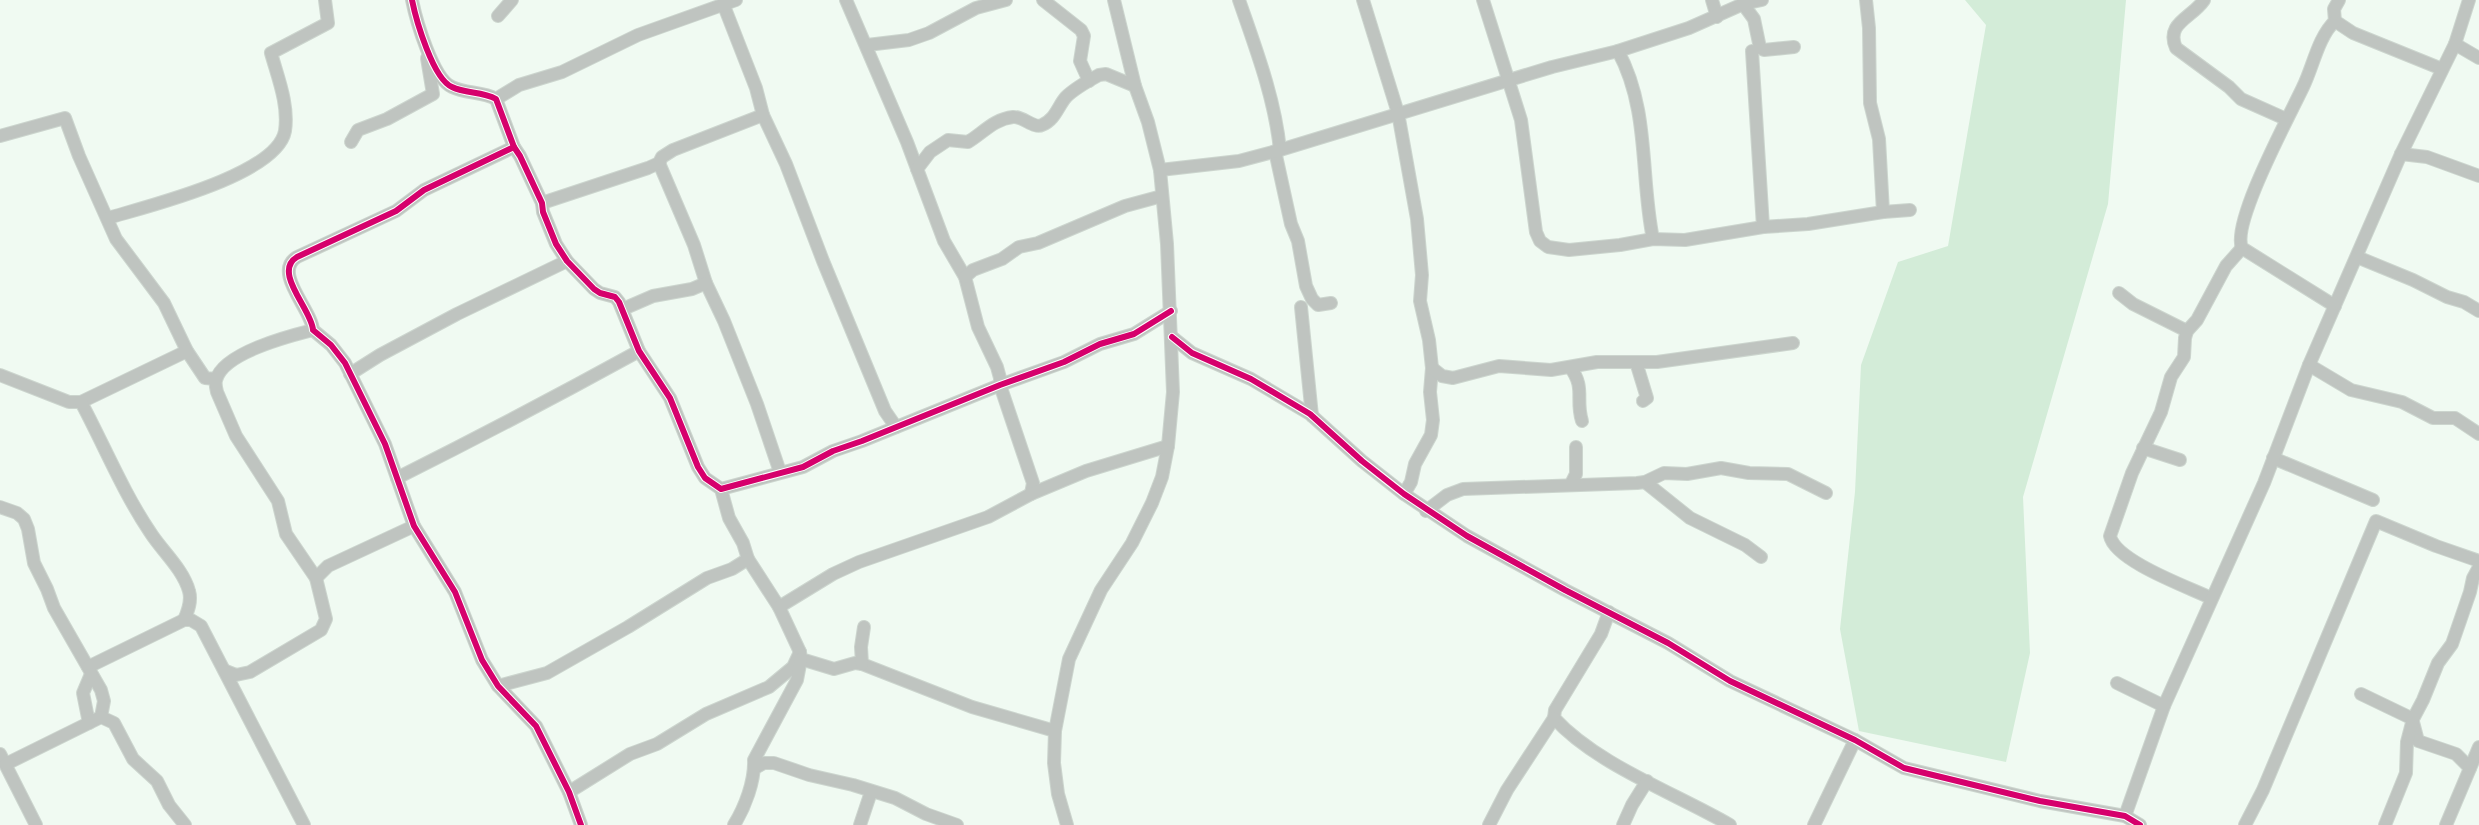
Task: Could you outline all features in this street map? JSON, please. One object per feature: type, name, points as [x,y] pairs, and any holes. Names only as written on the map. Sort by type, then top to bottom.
[{"type":"street","points":[[108,218],[219,183],[260,162],[276,149],[285,132],[286,109],[271,53],[328,23],[326,0]]},
{"type":"street","points":[[350,142],[358,130],[387,119],[433,94],[424,41],[412,0]]},
{"type":"street","points":[[498,16],[512,0]]},
{"type":"street","points":[[496,99],[519,85],[562,72],[638,35],[724,6],[736,0]]},
{"type":"street","points":[[846,0],[867,45],[917,168],[944,241],[957,266],[969,273]]},
{"type":"street","points":[[867,45],[891,44],[922,36],[975,4],[1006,0]]},
{"type":"street","points":[[1042,0],[1081,30],[1084,36],[1080,61],[1089,81]]},
{"type":"street","points":[[1067,825],[1058,794],[1054,763],[1054,731],[1069,659],[1101,590],[1132,543],[1152,503],[1162,477],[1168,446],[1173,392],[1171,311],[1160,170],[1148,122],[1136,86],[1114,0]]},
{"type":"street","points":[[1239,0],[1270,96],[1277,127],[1277,151],[1291,224],[1298,241],[1306,286],[1312,299],[1318,305],[1331,303]]},
{"type":"street","points":[[1363,0],[1398,113],[1417,219],[1422,275],[1420,301],[1429,340],[1432,368],[1437,378]]},
{"type":"street","points":[[1483,0],[1521,120],[1533,221],[1540,241],[1548,247],[1569,250],[1620,245],[1654,239],[1685,240],[1763,227],[1808,224],[1883,212],[1910,210]]},
{"type":"street","points":[[1712,0],[1718,17]]},
{"type":"street","points":[[1866,0],[1869,28],[1870,103],[1879,139],[1883,212]]},
{"type":"street","points":[[2204,0],[2197,11],[2178,23],[2173,31],[2171,38],[2176,48],[2229,87],[2241,99],[2286,119]]},
{"type":"street","points":[[2335,306],[2242,248],[2239,240],[2242,225],[2271,152],[2309,74],[2325,33],[2335,21],[2334,9],[2339,0]]},
{"type":"street","points":[[2125,816],[2164,706],[2192,647],[2211,598],[2264,483],[2309,365],[2401,154],[2455,44],[2469,0]]},
{"type":"street","points":[[1160,170],[1239,161],[1277,151],[1398,113],[1618,51],[1718,17],[1753,1],[1754,20],[1760,48],[1764,50],[1794,46]]},
{"type":"street","points":[[724,6],[756,88],[763,115],[786,164],[823,261],[885,411],[896,427]]},
{"type":"street","points":[[2335,21],[2353,34],[2442,69]]},
{"type":"street","points":[[424,41],[440,75],[450,87],[484,94],[496,99],[514,147],[520,156],[542,203],[548,226],[567,261],[600,293],[615,297],[622,309],[639,351],[670,398],[698,467],[705,478],[721,489],[729,518],[743,543],[748,559],[779,608],[800,656],[797,680],[754,760],[755,768],[744,804],[734,825]]},
{"type":"street","points":[[2455,44],[2479,58]]},
{"type":"street","points":[[1618,51],[1628,73],[1640,117],[1649,216],[1654,239]]},
{"type":"street","points":[[1752,51],[1763,227]]},
{"type":"street","points":[[917,168],[930,152],[948,140],[968,142],[986,128],[1001,121],[1014,117],[1038,126],[1042,125],[1058,110],[1066,98],[1099,75],[1106,74],[1136,86]]},
{"type":"street","points":[[763,115],[673,150],[662,157],[660,163],[694,245],[706,283],[724,321],[780,472]]},
{"type":"street","points":[[0,136],[65,118],[79,156],[108,218],[116,239],[164,303],[187,350],[205,378],[216,379]]},
{"type":"street","points":[[514,147],[424,190],[396,211],[291,260],[288,267],[294,291],[312,321],[313,330],[331,345],[350,374],[385,444],[414,526],[455,592],[482,660],[498,686],[536,726],[569,792],[581,825]]},
{"type":"street","points":[[2401,154],[2433,159],[2479,176]]},
{"type":"street","points":[[542,203],[660,163]]},
{"type":"street","points":[[969,273],[995,263],[1019,247],[1038,242],[1125,206],[1162,196]]},
{"type":"street","points":[[2211,598],[2131,560],[2111,542],[2110,536],[2113,523],[2143,448],[2161,412],[2171,377],[2184,357],[2184,338],[2197,320],[2226,266],[2242,248]]},
{"type":"street","points":[[2357,257],[2399,274],[2447,297],[2464,302],[2479,311]]},
{"type":"street","points":[[350,374],[380,355],[458,314],[567,261]]},
{"type":"street","points":[[969,273],[978,326],[997,367],[1000,385],[1032,488]]},
{"type":"street","points":[[622,309],[653,296],[692,289],[706,283]]},
{"type":"street","points":[[2119,294],[2138,307],[2188,331]]},
{"type":"street","points":[[1301,307],[1312,416]]},
{"type":"street","points":[[721,489],[803,467],[833,451],[1000,385],[1064,362],[1100,344],[1134,334],[1171,311]]},
{"type":"street","points":[[226,671],[242,675],[321,630],[326,619],[316,578],[286,534],[278,501],[228,418],[217,392],[216,379],[236,358],[282,338],[313,330]]},
{"type":"street","points":[[1172,337],[1192,352],[1251,379],[1312,416],[1362,461],[1426,511],[1564,590],[1668,643],[1730,681],[1855,740],[1904,768],[2040,801],[2125,816],[2140,825]]},
{"type":"street","points":[[1437,378],[1453,378],[1499,366],[1532,370],[1570,368],[1597,362],[1636,362],[1710,356],[1793,343]]},
{"type":"street","points":[[0,375],[69,402],[81,402],[187,350]]},
{"type":"street","points":[[397,478],[474,440],[542,402],[582,384],[639,351]]},
{"type":"street","points":[[1172,359],[1192,352]]},
{"type":"street","points":[[1636,362],[1647,398],[1643,401]]},
{"type":"street","points":[[2309,365],[2351,390],[2402,402],[2433,418],[2455,418],[2479,434]]},
{"type":"street","points":[[1570,368],[1580,385],[1579,408],[1582,421]]},
{"type":"street","points":[[1404,494],[1411,482],[1415,464],[1431,435],[1433,420],[1430,392],[1437,378]]},
{"type":"street","points":[[81,402],[150,533],[183,578],[189,591],[190,606],[184,620]]},
{"type":"street","points":[[779,608],[833,574],[859,562],[988,517],[1032,488],[1045,488],[1086,471],[1168,446]]},
{"type":"street","points":[[1571,484],[1576,474],[1576,447]]},
{"type":"street","points":[[2143,448],[2180,460]]},
{"type":"street","points":[[2273,458],[2372,500]]},
{"type":"street","points":[[1426,511],[1447,495],[1463,489],[1549,487],[1571,484],[1645,482],[1664,473],[1687,474],[1707,469],[1720,468],[1749,473],[1788,474],[1826,493]]},
{"type":"street","points":[[1645,482],[1690,518],[1745,545],[1760,557]]},
{"type":"street","points":[[0,507],[17,513],[24,519],[28,529],[34,563],[63,626],[90,670],[104,701],[101,717]]},
{"type":"street","points":[[2245,825],[2263,790],[2376,521],[2436,546],[2479,561]]},
{"type":"street","points":[[316,578],[328,566],[414,526]]},
{"type":"street","points":[[498,686],[547,673],[628,627],[707,578],[732,569],[748,559]]},
{"type":"street","points":[[2385,825],[2406,773],[2407,742],[2413,719],[2424,700],[2438,663],[2452,644],[2470,592],[2473,578],[2479,567]]},
{"type":"street","points":[[1489,825],[1507,790],[1554,718],[1555,710],[1601,634],[1609,612]]},
{"type":"street","points":[[89,723],[83,693],[90,670],[184,620],[191,620],[201,626],[226,671],[301,824]]},
{"type":"street","points":[[862,664],[861,647],[864,627]]},
{"type":"street","points":[[800,656],[834,669],[855,663],[862,664],[965,704],[1054,731]]},
{"type":"street","points":[[569,792],[626,756],[657,744],[706,714],[768,687],[792,667],[800,656]]},
{"type":"street","points":[[2117,683],[2164,706]]},
{"type":"street","points":[[2361,694],[2413,719]]},
{"type":"street","points":[[36,825],[3,759],[101,717]]},
{"type":"street","points":[[101,717],[114,723],[133,759],[158,781],[168,805],[185,825]]},
{"type":"street","points":[[1554,718],[1577,738],[1647,781],[1730,825]]},
{"type":"street","points":[[2413,719],[2418,741],[2456,754],[2470,768]]},
{"type":"street","points":[[1814,825],[1855,740]]},
{"type":"street","points":[[2446,825],[2479,747]]},
{"type":"street","points":[[755,768],[764,763],[774,763],[809,775],[854,785],[871,792],[895,798],[926,814],[957,825]]},
{"type":"street","points":[[1623,825],[1632,805],[1647,781]]},
{"type":"street","points":[[860,825],[871,792]]},
{"type":"green space","points":[[1965,0],[2126,0],[2108,204],[2023,497],[2030,653],[2006,762],[1859,731],[1840,629],[1855,492],[1861,365],[1898,262],[1948,246],[1986,25]]},
{"type":"cycle path","points":[[412,0],[426,48],[438,73],[445,82],[457,89],[491,96],[496,99],[514,147],[520,156],[542,203],[543,212],[556,244],[567,261],[594,289],[600,293],[615,297],[619,302],[639,351],[670,398],[698,467],[705,478],[721,489],[803,467],[833,451],[862,441],[1000,385],[1064,362],[1100,344],[1134,334],[1171,311]]},
{"type":"cycle path","points":[[514,147],[424,190],[396,211],[297,257],[290,264],[289,272],[295,292],[307,312],[313,330],[331,345],[345,363],[385,444],[414,526],[455,592],[482,660],[498,686],[536,726],[569,792],[581,825]]},
{"type":"cycle path","points":[[1172,337],[1192,353],[1251,379],[1310,414],[1362,461],[1404,494],[1467,536],[1565,590],[1668,643],[1730,681],[1855,740],[1904,768],[2040,801],[2125,816],[2140,825]]}]
